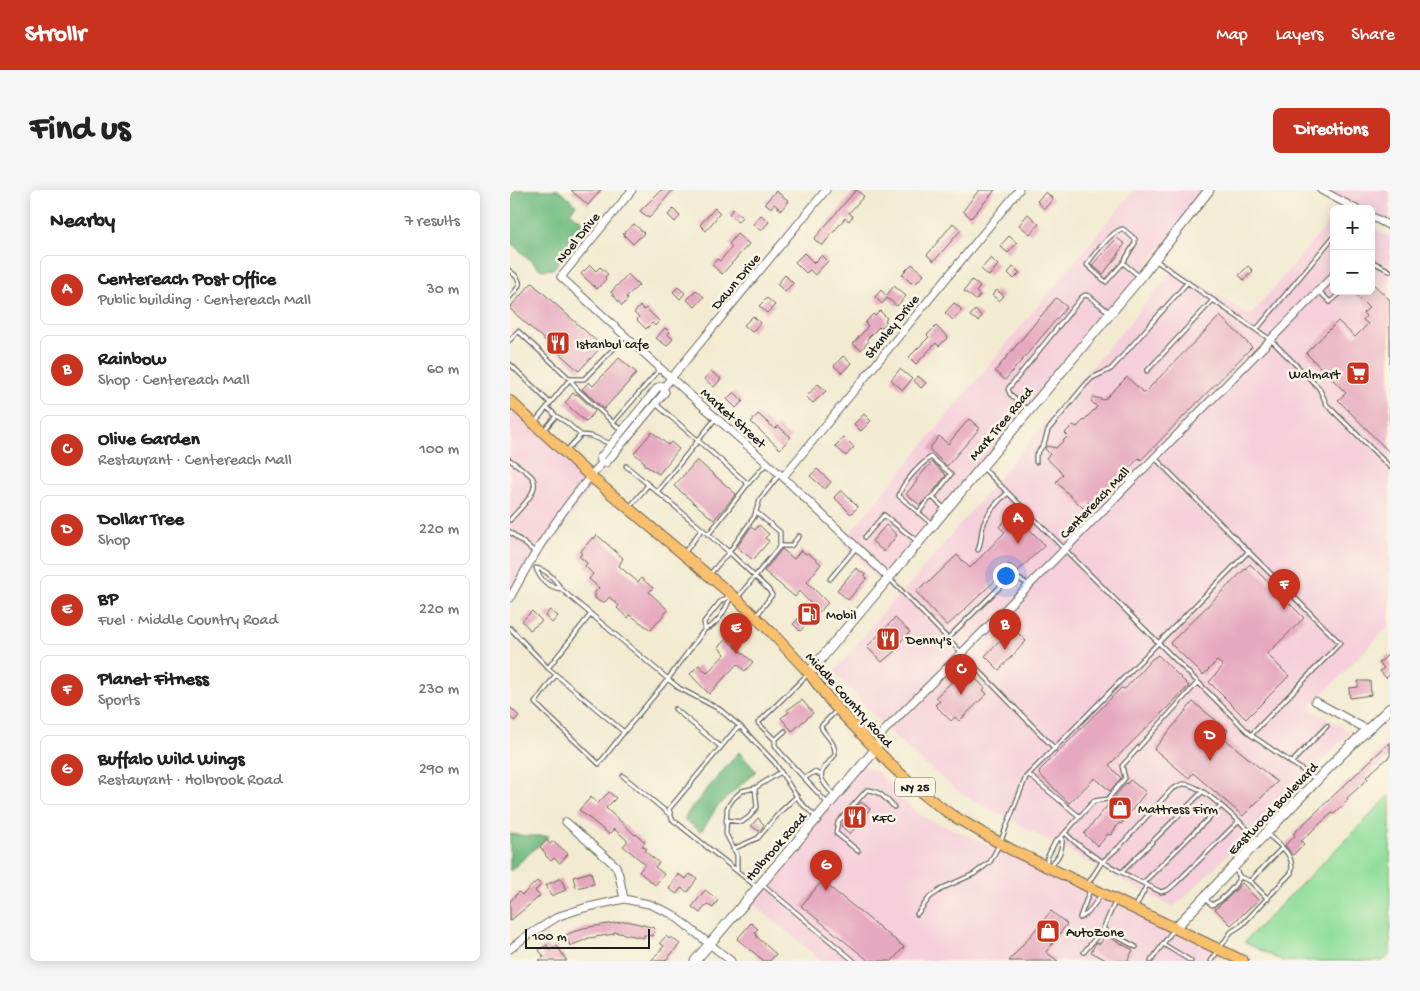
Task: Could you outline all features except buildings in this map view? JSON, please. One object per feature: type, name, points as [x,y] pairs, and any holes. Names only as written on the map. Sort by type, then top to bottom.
[{"type":"main road","name":"Middle Country Road","points":[[510,401],[590,476],[755,617],[809,673],[838,709],[918,790],[950,814],[1000,843],[1242,961]]},
{"type":"street","name":"Noel Drive","points":[[561,276],[632,190]]},
{"type":"street","name":"Dawn Drive","points":[[510,598],[528,562],[590,476],[602,463],[606,463],[665,392],[664,387],[671,378],[826,190]]},
{"type":"street","name":"Stanley Drive","points":[[781,476],[1019,190]]},
{"type":"street","name":"Mark Tree Road","points":[[809,673],[1155,260],[1209,190]]},
{"type":"street","points":[[1325,191],[1349,205]]},
{"type":"street","points":[[1375,218],[1390,226]]},
{"type":"street","name":"Market Street","points":[[561,276],[671,378],[767,463],[888,578]]},
{"type":"street","name":"Centereach Mall","points":[[876,749],[883,732],[1330,279]]},
{"type":"street","name":"Dawn Drive","points":[[602,463],[600,458],[611,444],[658,387],[664,387]]},
{"type":"street","points":[[1315,701],[1368,730]]},
{"type":"street","name":"Eastwood Boulevard","points":[[1175,928],[1317,780],[1390,708]]},
{"type":"street","name":"Holbrook Road","points":[[695,961],[876,749]]},
{"type":"street","points":[[566,822],[616,866],[624,899]]},
{"type":"street","points":[[510,949],[559,916],[624,899],[661,908],[683,921],[731,961]]},
{"type":"lane","points":[[1119,229],[1124,229],[1135,239],[1135,243],[1123,263],[1106,282],[1088,268],[1087,263],[1119,229]]},
{"type":"lane","points":[[1256,330],[1330,241]]},
{"type":"lane","points":[[1155,260],[1271,340],[1319,388],[1327,405],[1390,468]]},
{"type":"lane","points":[[1123,263],[1140,278]]},
{"type":"lane","points":[[1375,264],[1390,271]]},
{"type":"lane","points":[[510,270],[520,280],[520,283],[510,297]]},
{"type":"lane","points":[[1036,462],[1036,455],[1044,444],[1048,430],[1085,385],[1092,378],[1111,369],[1187,283]]},
{"type":"lane","points":[[1319,291],[1330,302],[1338,295]]},
{"type":"lane","points":[[1029,410],[1010,394],[1008,389],[1082,297],[1085,295],[1089,296],[1110,313]]},
{"type":"lane","points":[[1147,371],[1213,300]]},
{"type":"lane","points":[[510,340],[518,331],[622,431]]},
{"type":"lane","points":[[570,379],[584,379],[626,336]]},
{"type":"lane","points":[[510,364],[550,403]]},
{"type":"lane","points":[[614,423],[660,368]]},
{"type":"lane","points":[[534,423],[570,379]]},
{"type":"lane","points":[[655,404],[748,484]]},
{"type":"lane","points":[[547,407],[580,435],[600,439],[611,444]]},
{"type":"lane","points":[[543,432],[556,416]]},
{"type":"lane","points":[[657,492],[716,418]]},
{"type":"lane","points":[[564,452],[580,435]]},
{"type":"lane","points":[[918,513],[951,474],[931,457],[907,481],[899,493],[900,498],[933,526]]},
{"type":"lane","points":[[1155,458],[1340,643],[1251,735]]},
{"type":"lane","points":[[510,460],[532,478],[535,484],[534,491],[510,519]]},
{"type":"lane","points":[[708,535],[767,463]]},
{"type":"lane","points":[[626,466],[729,552],[772,595],[755,617]]},
{"type":"lane","points":[[981,466],[1251,735],[1317,780]]},
{"type":"lane","points":[[708,576],[729,552],[754,517],[760,498],[781,476]]},
{"type":"lane","points":[[629,508],[648,485]]},
{"type":"lane","points":[[978,550],[984,524],[996,503],[1008,493]]},
{"type":"lane","points":[[935,494],[933,498],[945,509]]},
{"type":"lane","points":[[555,676],[534,702],[599,764],[705,630],[711,627],[733,597],[780,546],[780,532],[756,512]]},
{"type":"lane","points":[[865,537],[884,514],[918,543]]},
{"type":"lane","points":[[683,554],[702,530]]},
{"type":"lane","points":[[510,532],[536,552]]},
{"type":"lane","points":[[780,546],[791,546],[799,536]]},
{"type":"lane","points":[[830,579],[857,547]]},
{"type":"lane","points":[[917,914],[930,897],[937,892],[990,862],[1000,843],[1026,778],[1160,644],[1249,551]]},
{"type":"lane","points":[[528,562],[536,568],[543,569],[557,582],[561,589],[679,688],[719,709],[741,727],[781,772],[801,803],[817,818]]},
{"type":"lane","points":[[536,568],[538,576],[552,588],[561,589]]},
{"type":"lane","points":[[888,578],[1055,749]]},
{"type":"lane","points":[[947,639],[1008,579],[1019,579],[1029,585]]},
{"type":"lane","points":[[705,630],[704,622],[720,602],[733,597]]},
{"type":"lane","points":[[548,668],[590,614]]},
{"type":"lane","points":[[510,628],[555,676],[624,732]]},
{"type":"lane","points":[[809,673],[758,723],[775,740],[775,745],[780,752],[828,804]]},
{"type":"lane","points":[[1048,867],[1047,858],[1055,842],[1064,835],[1094,801],[1108,799],[1125,778],[1122,766],[1198,682]]},
{"type":"lane","points":[[675,709],[721,747]]},
{"type":"lane","points":[[836,796],[822,782],[821,775],[836,752],[834,745],[821,726],[838,709]]},
{"type":"lane","points":[[1291,763],[1326,726]]},
{"type":"lane","points":[[669,815],[669,809],[736,729],[741,727]]},
{"type":"lane","points":[[775,740],[785,731]]},
{"type":"lane","points":[[737,871],[737,855],[726,834],[727,808],[742,791],[755,788],[781,772]]},
{"type":"lane","points":[[805,778],[814,772],[821,775]]},
{"type":"lane","points":[[1030,774],[1080,817]]},
{"type":"lane","points":[[623,776],[672,819],[854,961]]},
{"type":"lane","points":[[1103,893],[1088,913],[1080,918],[1089,886],[1102,862],[1119,847],[1172,789],[1182,784],[1202,792],[1221,806],[1259,841]]},
{"type":"lane","points":[[726,820],[742,822],[749,817],[757,807],[755,788]]},
{"type":"lane","points":[[858,851],[836,833],[838,822],[867,790],[873,790],[882,795],[894,807]]},
{"type":"lane","points":[[1122,872],[1202,792]]},
{"type":"lane","points":[[733,849],[758,838],[780,812],[797,796]]},
{"type":"lane","points":[[1134,908],[1145,884],[1221,806]]},
{"type":"lane","points":[[1064,835],[1102,862],[1161,892],[1168,890],[1238,821]]},
{"type":"lane","points":[[1211,961],[1231,932],[1242,925],[1291,873],[1293,865],[1291,859],[1267,833]]},
{"type":"lane","points":[[1048,867],[1060,855],[1064,835]]},
{"type":"lane","points":[[1250,881],[1282,848]]},
{"type":"lane","points":[[1234,867],[1240,877],[1250,881],[1268,898]]},
{"type":"lane","points":[[1204,898],[1212,905],[1218,902],[1231,891],[1240,877]]},
{"type":"lane","points":[[1084,952],[1103,929],[1116,899]]},
{"type":"lane","points":[[1150,961],[1175,928]]},
{"type":"lane","points":[[1103,929],[1136,947]]},
{"type":"lane","points":[[1164,944],[1191,961]]},
{"type":"shaded area","points":[[1134,190],[1209,190],[882,585],[842,540],[850,533]]},
{"type":"shaded area","points":[[1321,190],[1390,190],[1390,226],[1375,218],[1375,205],[1349,205]]},
{"type":"shaded area","points":[[1330,221],[1330,295],[1375,295],[1375,229],[1390,237],[1390,625],[1309,708],[1351,732],[1173,907],[962,794],[928,767],[894,736],[834,672],[1175,268],[1250,316]]},
{"type":"shaded area","points":[[510,405],[592,485],[510,603]]},
{"type":"shaded area","points":[[862,765],[878,772],[911,808],[923,817],[1087,885],[1223,951],[1215,961],[822,961],[752,903],[787,853]]},
{"type":"green space","points":[[510,190],[559,190],[576,205],[570,212],[588,226],[553,269],[541,270],[510,242]]},
{"type":"green space","points":[[739,752],[756,771],[717,807],[701,832],[684,819],[691,808]]},
{"type":"green space","points":[[1390,795],[1390,954],[1383,961],[1283,961],[1244,942]]},
{"type":"green space","points":[[510,834],[528,836],[549,836],[510,871]]},
{"type":"place","name":"Istanbul cafe","points":[[558,343]]},
{"type":"place","name":"Walmart","points":[[1358,373]]},
{"type":"place","name":"Centereach Post Office","points":[[1018,544]]},
{"type":"place","name":"Planet Fitness","points":[[1284,610]]},
{"type":"place","name":"Mobil","points":[[809,614]]},
{"type":"place","name":"Denny's","points":[[888,639]]},
{"type":"place","name":"Rainbow","points":[[1005,650]]},
{"type":"place","name":"BP","points":[[736,654]]},
{"type":"place","name":"Olive Garden","points":[[961,695]]},
{"type":"place","name":"Dollar Tree","points":[[1210,761]]},
{"type":"place","name":"Mattress Firm","points":[[1120,808]]},
{"type":"place","name":"KFC","points":[[855,817]]},
{"type":"place","name":"Buffalo Wild Wings","points":[[826,891]]},
{"type":"place","name":"AutoZone","points":[[1048,931]]}]
